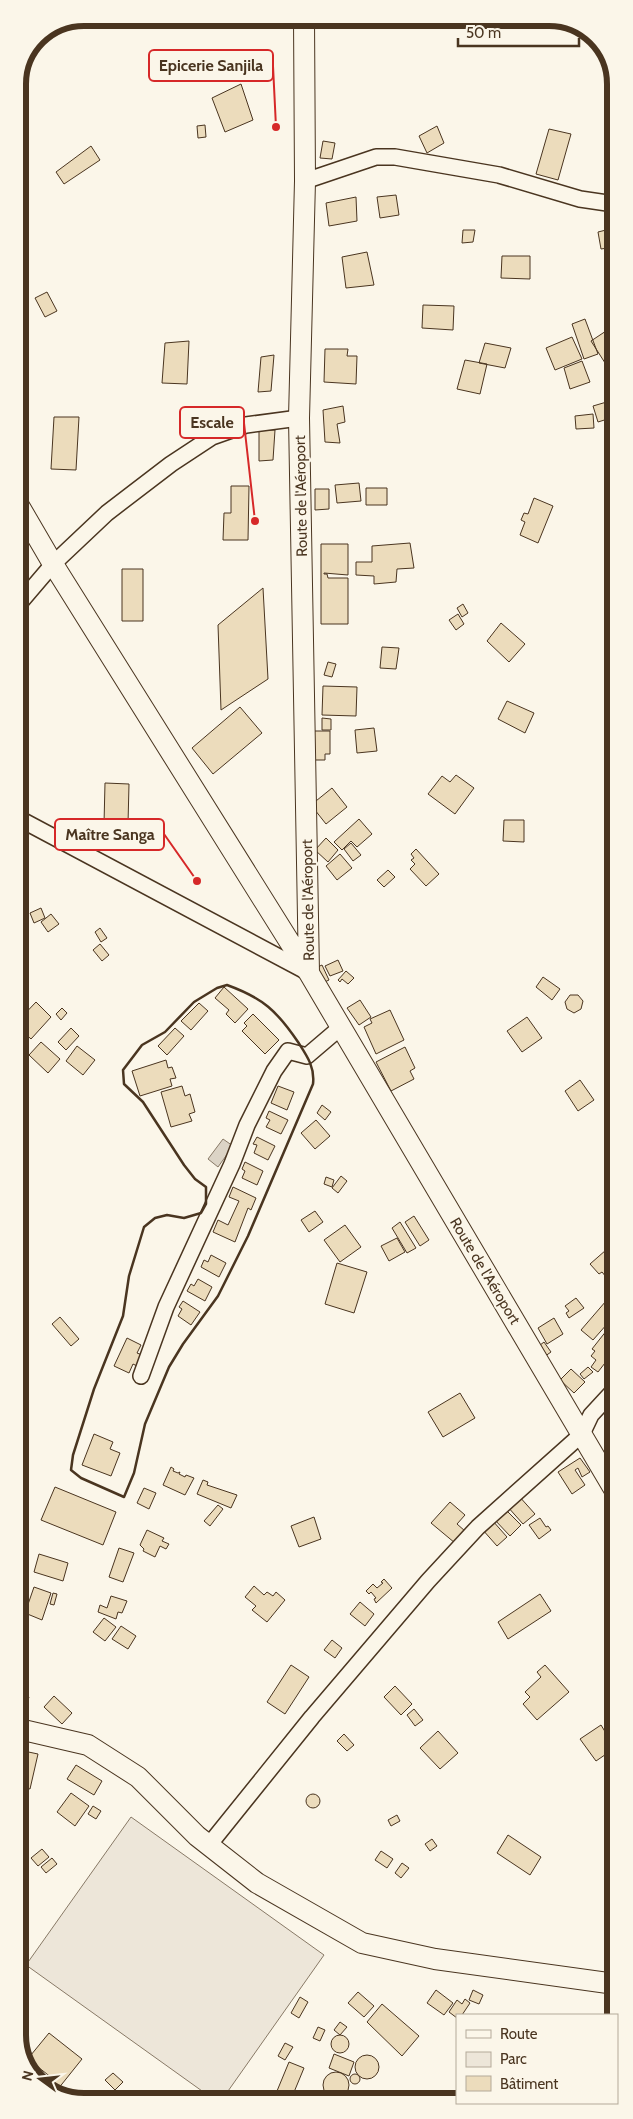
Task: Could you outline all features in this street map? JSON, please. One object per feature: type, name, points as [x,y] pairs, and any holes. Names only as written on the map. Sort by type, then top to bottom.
[{"type":"main road","name":"Route de l'Aéroport","points":[[304,26],[305,181],[300,418],[309,973]]},
{"type":"main road","name":"Route de l'Aéroport","points":[[26,518],[53,564],[309,973],[607,1477]]},
{"type":"main road","points":[[26,1732],[88,1745],[138,1777],[209,1845],[257,1884],[362,1943],[435,1958],[607,1983]]},
{"type":"street","points":[[305,181],[376,157],[395,157],[499,175],[580,199],[607,203]]},
{"type":"street","points":[[26,596],[53,564],[107,513],[171,464],[212,437],[246,425],[300,418]]},
{"type":"street","points":[[26,822],[309,973]]},
{"type":"street","points":[[141,1376],[166,1307],[232,1164],[247,1126],[274,1071],[288,1052],[307,1056],[341,1027]]},
{"type":"street","points":[[209,1845],[312,1717],[428,1581],[478,1527],[582,1434],[591,1415],[607,1398]]},
{"type":"green space","points":[[131,1817],[324,1955],[227,2093],[205,2093],[26,1965]]},
{"type":"shaded area","points":[[223,1139],[233,1146],[218,1167],[208,1159]]},
{"type":"building","points":[[241,84],[253,120],[225,132],[212,98]]},
{"type":"building","points":[[205,125],[206,137],[198,138],[197,126]]},
{"type":"building","points":[[437,126],[444,143],[427,153],[419,136]]},
{"type":"building","points":[[549,129],[571,134],[558,180],[536,174]]},
{"type":"building","points":[[323,141],[335,143],[332,159],[320,158]]},
{"type":"building","points":[[91,146],[100,160],[64,184],[56,172]]},
{"type":"building","points":[[396,195],[399,215],[380,218],[377,197]]},
{"type":"building","points":[[356,197],[357,221],[329,226],[326,203]]},
{"type":"building","points":[[463,230],[475,230],[473,242],[462,243]]},
{"type":"building","points":[[607,230],[607,248],[601,249],[598,232]]},
{"type":"building","points":[[367,252],[374,285],[346,288],[342,257]]},
{"type":"building","points":[[502,256],[530,256],[530,279],[501,278]]},
{"type":"building","points":[[47,292],[57,311],[45,317],[35,298]]},
{"type":"building","points":[[423,305],[454,306],[453,330],[422,328]]},
{"type":"building","points":[[585,319],[598,354],[584,359],[572,324]]},
{"type":"building","points":[[607,330],[607,366],[591,341]]},
{"type":"building","points":[[572,337],[582,359],[555,370],[546,348]]},
{"type":"building","points":[[189,341],[187,384],[162,383],[165,343]]},
{"type":"building","points":[[485,343],[511,348],[505,368],[479,363]]},
{"type":"building","points":[[325,349],[348,349],[347,356],[357,356],[356,384],[324,382]]},
{"type":"building","points":[[274,355],[271,391],[258,392],[261,357]]},
{"type":"building","points":[[465,360],[487,364],[480,394],[457,389]]},
{"type":"building","points":[[582,361],[590,382],[570,389],[564,368]]},
{"type":"building","points":[[607,402],[607,419],[598,422],[593,406]]},
{"type":"building","points":[[343,406],[345,422],[337,424],[340,443],[325,442],[323,410]]},
{"type":"building","points":[[593,414],[594,428],[576,429],[575,416]]},
{"type":"building","points":[[54,417],[79,417],[76,470],[51,469]]},
{"type":"building","points":[[259,430],[275,430],[273,460],[259,461]]},
{"type":"building","points":[[359,483],[361,501],[337,503],[335,485]]},
{"type":"building","points":[[231,486],[249,486],[248,540],[223,540],[224,513],[231,513]]},
{"type":"building","points":[[366,488],[387,488],[387,505],[366,505]]},
{"type":"building","points":[[315,489],[329,489],[329,509],[315,510]]},
{"type":"building","points":[[534,498],[553,506],[538,543],[520,535],[525,522],[521,520],[524,513],[528,514]]},
{"type":"building","points":[[410,543],[414,568],[397,569],[396,582],[374,584],[374,576],[356,575],[356,562],[372,562],[372,546]]},
{"type":"building","points":[[321,544],[348,544],[348,575],[324,573],[324,574],[327,574],[328,578],[348,578],[348,624],[321,624]]},
{"type":"building","points":[[122,569],[143,569],[143,621],[122,621]]},
{"type":"building","points":[[263,588],[268,679],[221,710],[218,625]]},
{"type":"building","points":[[463,604],[468,613],[462,617],[457,608]]},
{"type":"building","points":[[458,614],[464,624],[456,630],[449,620]]},
{"type":"building","points":[[501,623],[525,644],[509,662],[487,641]]},
{"type":"building","points":[[382,647],[399,648],[396,669],[380,668]]},
{"type":"building","points":[[328,662],[336,664],[332,677],[324,675]]},
{"type":"building","points":[[26,686],[27,729],[26,729]]},
{"type":"building","points":[[323,686],[357,687],[356,716],[322,715]]},
{"type":"building","points":[[507,701],[534,713],[525,733],[498,719]]},
{"type":"building","points":[[240,707],[262,733],[213,774],[192,748]]},
{"type":"building","points":[[322,718],[331,719],[331,730],[322,730]]},
{"type":"building","points":[[374,728],[377,751],[357,753],[355,730]]},
{"type":"building","points":[[310,731],[330,731],[330,754],[325,754],[325,760],[309,760]]},
{"type":"building","points":[[456,775],[474,788],[455,814],[428,794],[442,776],[450,782]]},
{"type":"building","points":[[105,783],[129,784],[128,824],[104,824]]},
{"type":"building","points":[[332,788],[347,807],[326,824],[311,805]]},
{"type":"building","points":[[359,819],[372,834],[357,847],[351,841],[342,850],[334,842]]},
{"type":"building","points":[[504,820],[524,820],[524,842],[503,841]]},
{"type":"building","points":[[326,838],[338,850],[328,862],[315,850]]},
{"type":"building","points":[[351,843],[361,855],[353,861],[344,849]]},
{"type":"building","points":[[416,849],[439,874],[426,886],[410,869],[415,864],[411,860],[414,858],[411,854]]},
{"type":"building","points":[[340,854],[352,868],[337,880],[326,866]]},
{"type":"building","points":[[388,870],[395,877],[384,887],[377,880]]},
{"type":"building","points":[[41,908],[45,918],[34,923],[30,913]]},
{"type":"building","points":[[51,914],[59,924],[48,932],[41,922]]},
{"type":"building","points":[[100,928],[107,938],[101,942],[95,932]]},
{"type":"building","points":[[100,944],[109,955],[102,961],[93,950]]},
{"type":"building","points":[[338,960],[343,971],[330,976],[325,966]]},
{"type":"building","points":[[322,965],[329,980],[318,985],[311,970]]},
{"type":"building","points":[[346,971],[354,978],[348,984],[342,979],[340,982],[338,980]]},
{"type":"building","points":[[543,977],[560,989],[552,1000],[536,987]]},
{"type":"building","points":[[224,987],[248,1009],[235,1023],[226,1014],[229,1010],[215,998]]},
{"type":"building","points":[[570,995],[578,995],[583,1001],[581,1009],[574,1013],[567,1009],[565,1002]]},
{"type":"building","points":[[360,1000],[371,1017],[359,1025],[347,1008]]},
{"type":"building","points":[[36,1002],[51,1017],[31,1039],[26,1034],[26,1013]]},
{"type":"building","points":[[199,1003],[208,1011],[191,1030],[181,1021]]},
{"type":"building","points":[[62,1008],[67,1013],[61,1020],[56,1014]]},
{"type":"building","points":[[390,1010],[404,1040],[376,1054],[364,1027],[372,1023],[370,1019]]},
{"type":"building","points":[[253,1014],[279,1040],[265,1054],[242,1031],[247,1026],[244,1023]]},
{"type":"building","points":[[527,1017],[542,1038],[522,1052],[507,1031]]},
{"type":"building","points":[[71,1028],[79,1036],[66,1050],[58,1042]]},
{"type":"building","points":[[175,1028],[184,1036],[167,1055],[158,1046]]},
{"type":"building","points":[[41,1042],[60,1059],[48,1073],[29,1055]]},
{"type":"building","points":[[77,1046],[95,1060],[83,1075],[66,1061]]},
{"type":"building","points":[[405,1047],[415,1068],[410,1071],[414,1079],[391,1091],[376,1062]]},
{"type":"building","points":[[166,1060],[168,1068],[172,1067],[176,1078],[170,1079],[172,1086],[140,1096],[132,1071]]},
{"type":"building","points":[[580,1080],[594,1100],[578,1111],[565,1091]]},
{"type":"building","points":[[182,1086],[185,1096],[190,1094],[195,1112],[189,1114],[192,1121],[171,1127],[161,1092]]},
{"type":"building","points":[[278,1086],[294,1092],[287,1110],[271,1103]]},
{"type":"building","points":[[322,1105],[331,1112],[325,1120],[317,1113]]},
{"type":"building","points":[[269,1111],[288,1120],[281,1134],[266,1127],[270,1120],[266,1118]]},
{"type":"building","points":[[316,1120],[330,1136],[315,1149],[301,1133]]},
{"type":"building","points":[[257,1137],[275,1146],[268,1160],[254,1153],[257,1145],[253,1144]]},
{"type":"building","points":[[245,1162],[263,1171],[257,1185],[242,1178],[245,1171],[242,1169]]},
{"type":"building","points":[[341,1176],[347,1181],[338,1193],[332,1188]]},
{"type":"building","points":[[326,1177],[334,1180],[332,1187],[324,1184]]},
{"type":"building","points":[[233,1187],[256,1198],[251,1210],[248,1208],[235,1242],[213,1232],[218,1220],[228,1225],[239,1201],[229,1197]]},
{"type":"building","points":[[315,1211],[323,1222],[309,1232],[301,1220]]},
{"type":"building","points":[[414,1216],[429,1240],[420,1246],[405,1222]]},
{"type":"building","points":[[400,1222],[416,1248],[407,1253],[392,1228]]},
{"type":"building","points":[[345,1225],[361,1247],[340,1262],[324,1240]]},
{"type":"building","points":[[397,1238],[405,1252],[389,1261],[381,1246]]},
{"type":"building","points":[[606,1250],[607,1278],[602,1272],[599,1274],[590,1264]]},
{"type":"building","points":[[211,1255],[226,1263],[219,1277],[201,1267],[204,1260],[208,1262]]},
{"type":"building","points":[[337,1263],[367,1272],[354,1313],[325,1304]]},
{"type":"building","points":[[198,1279],[212,1287],[205,1301],[187,1291],[191,1284],[194,1286]]},
{"type":"building","points":[[576,1298],[584,1308],[569,1318],[566,1313],[569,1311],[565,1306]]},
{"type":"building","points":[[183,1301],[200,1312],[191,1325],[178,1316],[182,1309],[179,1307]]},
{"type":"building","points":[[607,1302],[607,1324],[593,1340],[581,1330]]},
{"type":"building","points":[[60,1317],[79,1339],[71,1346],[52,1324]]},
{"type":"building","points":[[554,1318],[563,1334],[547,1344],[538,1328]]},
{"type":"building","points":[[607,1330],[607,1360],[598,1372],[591,1367],[596,1360],[591,1356],[595,1351],[592,1349]]},
{"type":"building","points":[[127,1338],[141,1345],[137,1353],[142,1355],[137,1366],[133,1364],[129,1373],[114,1366]]},
{"type":"building","points":[[544,1342],[551,1352],[541,1359],[535,1349]]},
{"type":"building","points":[[588,1367],[593,1372],[584,1379],[580,1374]]},
{"type":"building","points":[[571,1369],[585,1382],[574,1393],[560,1380]]},
{"type":"building","points":[[460,1393],[475,1418],[443,1437],[428,1412]]},
{"type":"building","points":[[94,1434],[113,1442],[110,1449],[120,1453],[111,1476],[82,1465]]},
{"type":"building","points":[[580,1458],[590,1472],[582,1477],[578,1468],[575,1470],[585,1485],[572,1494],[558,1472]]},
{"type":"building","points":[[171,1467],[174,1469],[173,1471],[180,1472],[179,1474],[185,1477],[186,1475],[194,1478],[185,1495],[163,1485]]},
{"type":"building","points":[[203,1480],[208,1482],[207,1485],[237,1495],[231,1508],[197,1494]]},
{"type":"building","points":[[55,1487],[116,1512],[103,1545],[41,1520]]},
{"type":"building","points":[[144,1488],[156,1493],[149,1509],[137,1503]]},
{"type":"building","points":[[518,1495],[535,1514],[523,1524],[507,1506]]},
{"type":"building","points":[[450,1502],[465,1515],[457,1524],[465,1531],[455,1543],[431,1523]]},
{"type":"building","points":[[218,1505],[223,1509],[210,1526],[204,1521]]},
{"type":"building","points":[[504,1508],[521,1525],[510,1536],[494,1519]]},
{"type":"building","points":[[314,1517],[321,1539],[299,1547],[291,1526]]},
{"type":"building","points":[[540,1518],[546,1527],[548,1526],[551,1530],[539,1539],[529,1525]]},
{"type":"building","points":[[492,1520],[507,1537],[497,1546],[482,1529]]},
{"type":"building","points":[[147,1530],[164,1538],[162,1541],[169,1544],[166,1549],[160,1546],[155,1557],[143,1551],[144,1549],[140,1545]]},
{"type":"building","points":[[119,1548],[134,1553],[123,1582],[109,1577]]},
{"type":"building","points":[[39,1554],[68,1563],[63,1581],[34,1572]]},
{"type":"building","points":[[384,1579],[392,1588],[376,1603],[374,1599],[376,1598],[371,1592],[369,1594],[366,1591],[373,1584],[377,1588],[383,1583],[381,1582]]},
{"type":"building","points":[[254,1586],[264,1595],[267,1592],[273,1596],[276,1592],[285,1600],[267,1622],[252,1610],[256,1606],[245,1597]]},
{"type":"building","points":[[34,1587],[51,1593],[42,1620],[26,1613]]},
{"type":"building","points":[[53,1593],[57,1594],[54,1605],[50,1604]]},
{"type":"building","points":[[540,1594],[551,1611],[508,1639],[498,1622]]},
{"type":"building","points":[[111,1596],[127,1601],[122,1613],[118,1612],[116,1619],[98,1612],[100,1605],[107,1608]]},
{"type":"building","points":[[360,1602],[374,1614],[365,1626],[350,1614]]},
{"type":"building","points":[[104,1618],[116,1627],[105,1641],[93,1632]]},
{"type":"building","points":[[121,1626],[136,1636],[128,1649],[112,1639]]},
{"type":"building","points":[[332,1640],[342,1648],[335,1658],[324,1650]]},
{"type":"building","points":[[291,1665],[309,1677],[285,1714],[267,1702]]},
{"type":"building","points":[[545,1665],[569,1692],[537,1720],[523,1704],[530,1697],[525,1692],[541,1677],[537,1672]]},
{"type":"building","points":[[395,1686],[412,1704],[401,1715],[384,1697]]},
{"type":"building","points":[[26,1696],[29,1697],[26,1706]]},
{"type":"building","points":[[54,1696],[72,1713],[62,1724],[44,1707]]},
{"type":"building","points":[[414,1709],[423,1720],[415,1726],[407,1715]]},
{"type":"building","points":[[601,1725],[607,1735],[607,1753],[596,1761],[580,1739]]},
{"type":"building","points":[[438,1731],[458,1753],[440,1769],[420,1748]]},
{"type":"building","points":[[344,1734],[354,1745],[347,1751],[337,1741]]},
{"type":"building","points":[[26,1751],[38,1754],[30,1789],[26,1788]]},
{"type":"building","points":[[76,1765],[102,1781],[94,1795],[67,1779]]},
{"type":"building","points":[[71,1793],[89,1806],[75,1826],[57,1812]]},
{"type":"building","points":[[313,1794],[318,1796],[320,1801],[318,1806],[313,1808],[308,1806],[306,1801],[308,1796]]},
{"type":"building","points":[[93,1806],[101,1811],[96,1819],[88,1814]]},
{"type":"building","points":[[397,1815],[400,1821],[391,1826],[388,1820]]},
{"type":"building","points":[[508,1835],[541,1857],[530,1875],[497,1853]]},
{"type":"building","points":[[432,1839],[437,1846],[430,1851],[425,1844]]},
{"type":"building","points":[[42,1849],[49,1857],[38,1866],[31,1858]]},
{"type":"building","points":[[381,1851],[393,1859],[387,1868],[375,1860]]},
{"type":"building","points":[[52,1858],[57,1864],[46,1873],[41,1867]]},
{"type":"building","points":[[402,1863],[409,1868],[401,1878],[395,1873]]},
{"type":"building","points":[[436,1990],[453,2003],[444,2015],[427,2003]]},
{"type":"building","points":[[473,1990],[483,1995],[479,2004],[469,2000]]},
{"type":"building","points":[[358,1992],[374,2006],[364,2017],[348,2003]]},
{"type":"building","points":[[300,1997],[308,2002],[299,2018],[291,2013]]},
{"type":"building","points":[[465,1999],[470,2003],[463,2014],[456,2014],[456,2017],[449,2012],[457,2000],[462,2004]]},
{"type":"building","points":[[382,2004],[419,2036],[402,2056],[367,2022]]},
{"type":"building","points":[[340,2022],[347,2027],[340,2035],[334,2030]]},
{"type":"building","points":[[318,2027],[325,2030],[320,2041],[313,2038]]},
{"type":"building","points":[[49,2033],[82,2059],[60,2087],[52,2083],[50,2081],[52,2078],[37,2068],[30,2056]]},
{"type":"building","points":[[340,2035],[346,2038],[349,2044],[346,2050],[340,2053],[334,2050],[331,2044],[334,2038]]},
{"type":"building","points":[[285,2043],[293,2047],[285,2060],[278,2056]]},
{"type":"building","points":[[334,2054],[354,2062],[349,2076],[329,2068]]},
{"type":"building","points":[[367,2055],[372,2056],[378,2062],[378,2072],[372,2078],[367,2079],[362,2078],[356,2072],[355,2067],[356,2062],[362,2056]]},
{"type":"building","points":[[289,2062],[304,2068],[294,2093],[277,2091]]},
{"type":"building","points":[[113,2073],[123,2082],[115,2090],[105,2080]]},
{"type":"building","points":[[331,2073],[341,2073],[348,2080],[349,2085],[346,2093],[326,2093],[324,2090],[324,2080]]},
{"type":"building","points":[[355,2074],[360,2079],[355,2084],[350,2079]]},
{"type":"wall","points":[[227,985],[260,1001],[283,1022],[310,1062],[313,1072],[313,1084],[248,1236],[218,1296],[183,1344],[169,1367],[145,1424],[134,1473],[124,1497],[81,1478],[71,1470],[73,1455],[94,1389],[123,1316],[129,1276],[144,1227],[155,1218],[167,1215],[184,1218],[201,1213],[206,1204],[206,1187],[195,1179],[184,1165],[143,1102],[124,1084],[123,1070],[142,1045],[165,1032],[194,1002],[217,988],[227,985]]},
{"type":"place","name":"Epicerie Sanjila","points":[[276,127]]},
{"type":"place","name":"Escale","points":[[255,521]]},
{"type":"place","name":"Maître Sanga","points":[[197,881]]}]
